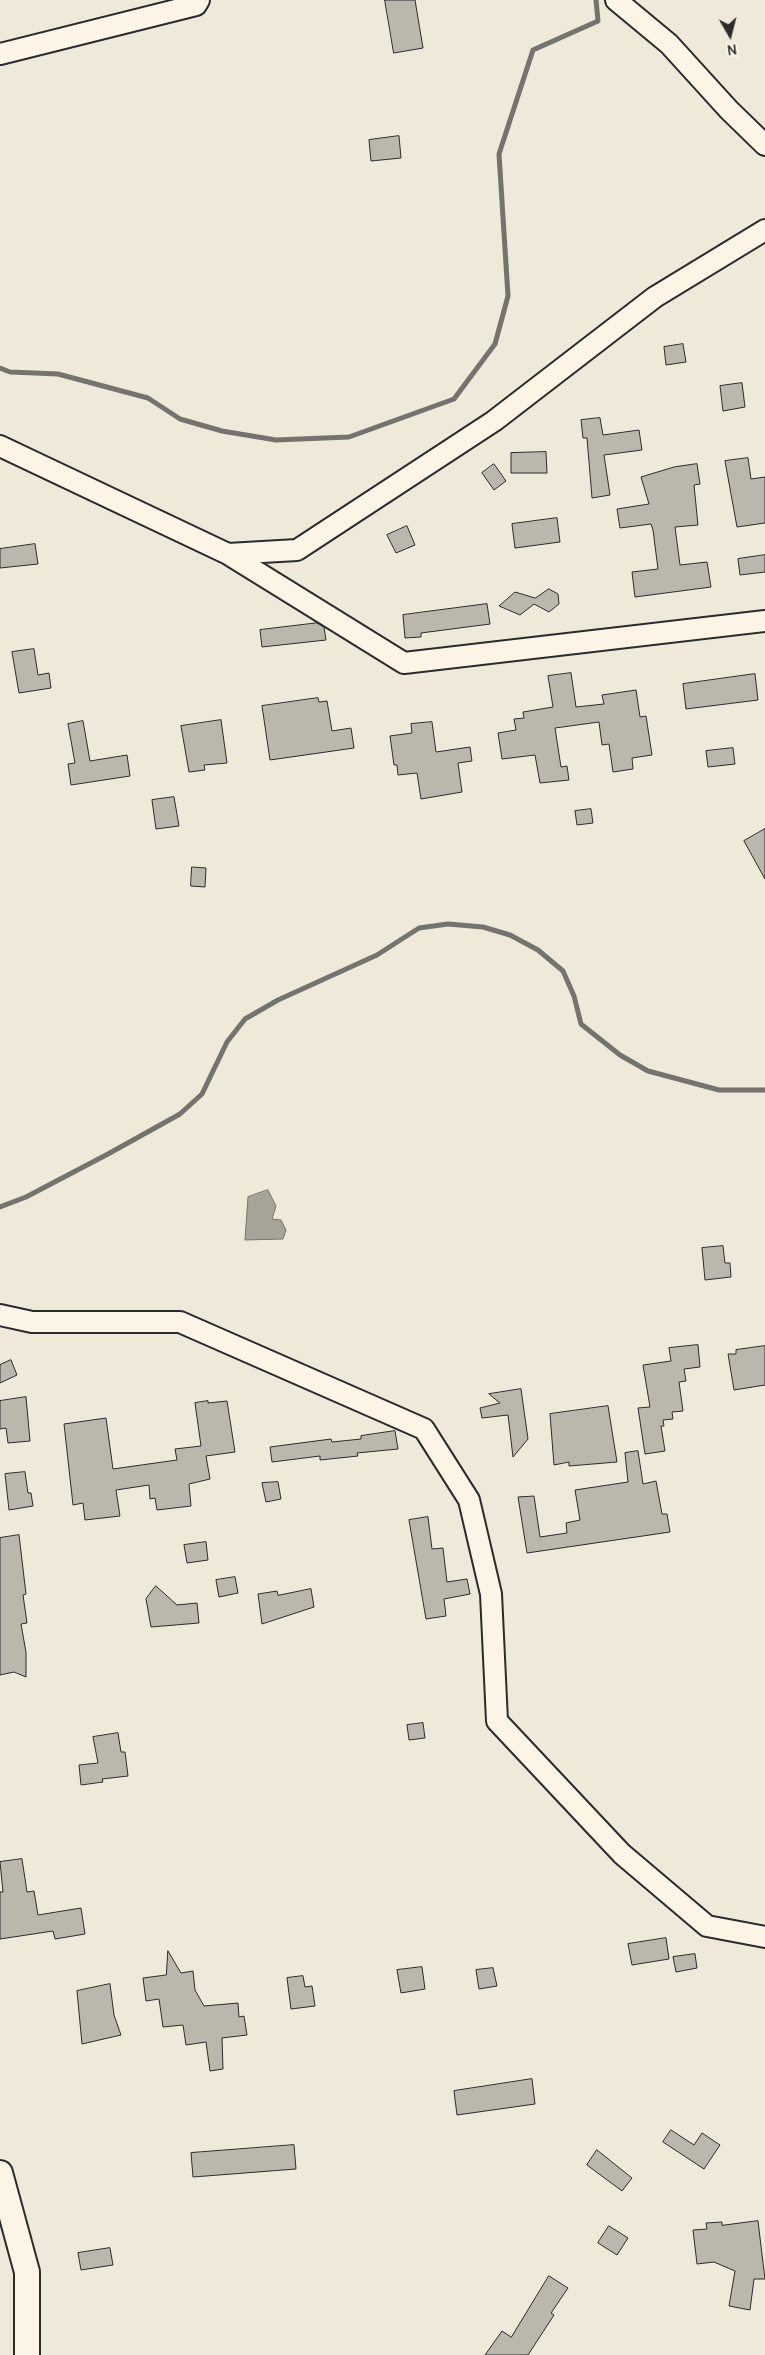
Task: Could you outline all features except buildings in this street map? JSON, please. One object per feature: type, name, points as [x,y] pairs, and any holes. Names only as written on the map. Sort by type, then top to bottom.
[{"type":"street","points":[[0,54],[196,5],[199,0]]},
{"type":"street","points":[[616,0],[669,44],[729,110],[765,145]]},
{"type":"street","points":[[228,554],[297,550],[494,421],[655,297],[765,230]]},
{"type":"street","points":[[0,446],[228,554],[404,663],[765,621]]},
{"type":"street","points":[[0,1315],[32,1322],[180,1322],[424,1429],[470,1500],[491,1594],[497,1721],[622,1854],[706,1926],[765,1937]]},
{"type":"street","points":[[0,2173],[26,2272],[27,2355]]},
{"type":"shaded area","points":[[268,1190],[276,1206],[272,1219],[281,1220],[286,1230],[283,1239],[245,1240],[248,1197]]},
{"type":"waterway","points":[[0,368],[10,372],[58,374],[148,398],[180,419],[222,431],[276,440],[349,437],[454,399],[495,344],[508,296],[499,154],[533,50],[598,21],[596,0]]},
{"type":"waterway","points":[[0,1207],[26,1197],[180,1114],[202,1094],[227,1042],[245,1019],[278,1000],[377,955],[419,928],[448,924],[483,927],[510,935],[538,950],[563,971],[574,996],[581,1024],[620,1055],[648,1071],[719,1090],[765,1090]]}]
